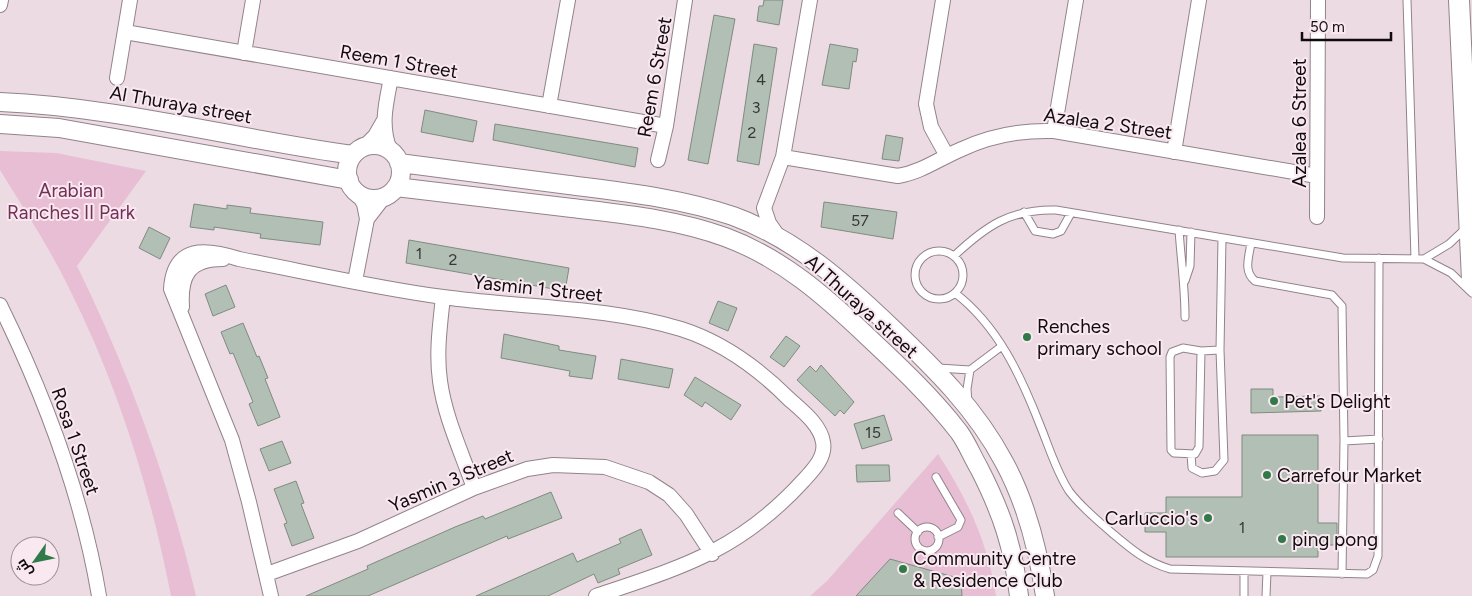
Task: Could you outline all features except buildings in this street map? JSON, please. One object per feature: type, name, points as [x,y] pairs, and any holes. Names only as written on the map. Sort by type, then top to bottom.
[{"type":"main road","points":[[1459,0],[1472,280]]},
{"type":"street","points":[[0,4],[1,0]]},
{"type":"street","points":[[117,78],[130,0]]},
{"type":"street","points":[[244,53],[253,0]]},
{"type":"street","points":[[549,106],[568,0]]},
{"type":"street","name":"Reem 6 Street","points":[[658,160],[666,126],[685,0]]},
{"type":"street","points":[[778,236],[769,223],[764,208],[783,157],[810,0]]},
{"type":"street","points":[[943,0],[926,104],[931,127],[946,156]]},
{"type":"street","points":[[1054,131],[1076,0]]},
{"type":"street","points":[[1174,152],[1199,0]]},
{"type":"street","name":"Azalea 6 Street","points":[[1317,217],[1318,0]]},
{"type":"street","name":"Reem 1 Street","points":[[125,32],[666,126]]},
{"type":"street","points":[[367,219],[400,179],[395,157],[385,137],[383,122],[391,78]]},
{"type":"street","name":"Al Thuraya street","points":[[0,102],[56,105],[95,110],[358,151]]},
{"type":"street","points":[[355,280],[367,219],[364,204],[353,186],[347,171],[358,151],[375,136],[383,122]]},
{"type":"street","points":[[0,124],[22,124],[67,129],[353,186],[370,198],[390,192]]},
{"type":"street","name":"Azalea 2 Street","points":[[783,157],[898,176],[914,173],[946,156],[996,136],[1034,131],[1054,131],[1317,176]]},
{"type":"street","points":[[358,151],[373,145],[395,157]]},
{"type":"street","name":"Al Thuraya street","points":[[395,157],[691,204],[733,216],[778,236],[827,270],[858,296],[931,365],[970,410],[994,444],[1014,482],[1028,518],[1039,556],[1045,596]]},
{"type":"street","name":"Al Thuraya street","points":[[390,192],[614,213],[691,226],[732,240],[787,268],[815,288],[896,364],[933,401],[960,434],[992,492],[1005,525],[1014,558],[1019,596]]},
{"type":"street","points":[[733,216],[749,214],[764,208]]},
{"type":"street","name":"Yasmin 1 Street","points":[[271,596],[232,440],[182,318],[182,280],[189,269],[199,262],[212,259],[239,259],[443,297],[610,314],[683,330],[720,345],[751,366],[778,388],[807,416],[826,429],[832,446],[826,462],[809,474],[756,526],[712,554],[678,568],[596,596]]},
{"type":"street","points":[[443,297],[438,344],[440,382],[445,404],[474,488]]},
{"type":"street","name":"Rosa 1 Street","points":[[0,305],[33,376],[63,454],[80,507],[99,596]]},
{"type":"street","name":"Yasmin 3 Street","points":[[267,574],[358,541],[474,488],[526,469],[553,465],[582,465],[613,470],[649,482],[669,495],[686,514],[712,554]]},
{"type":"lane","points":[[1407,0],[1415,258]]},
{"type":"lane","points":[[954,256],[987,227],[1005,218],[1024,212],[1040,210],[1072,213],[1180,230],[1343,258],[1424,259],[1451,273],[1472,293]]},
{"type":"lane","points":[[1024,212],[1036,231],[1053,234],[1061,231],[1072,213]]},
{"type":"lane","points":[[1424,259],[1449,244],[1469,225]]},
{"type":"lane","points":[[1180,230],[1186,317]]},
{"type":"lane","points":[[1185,282],[1190,266],[1192,232]]},
{"type":"lane","points":[[1191,454],[1192,468],[1202,473],[1215,471],[1224,460],[1220,350],[1222,238]]},
{"type":"lane","points":[[1251,243],[1247,270],[1255,281],[1332,295],[1342,306],[1344,441],[1342,574]]},
{"type":"lane","points":[[935,251],[945,252],[954,256],[960,264],[963,275],[961,285],[955,293],[946,298],[936,299],[927,296],[920,290],[916,280],[915,271],[919,262],[926,255],[935,251]]},
{"type":"lane","points":[[955,293],[980,315],[1002,346],[1025,388],[1058,472],[1070,492],[1091,514],[1140,557],[1170,569],[1367,574],[1377,564],[1379,258]]},
{"type":"lane","points":[[970,410],[967,389],[970,370],[1002,346]]},
{"type":"lane","points":[[1201,351],[1199,450],[1195,454],[1174,453],[1171,450],[1170,357],[1177,349],[1220,350]]},
{"type":"lane","name":"Al Thuraya street","points":[[931,365],[949,370],[970,370]]},
{"type":"lane","points":[[1344,441],[1379,439]]},
{"type":"lane","points":[[918,532],[915,540],[922,550],[934,549],[938,537],[958,528],[960,520],[936,477]]},
{"type":"lane","points":[[898,513],[918,532]]},
{"type":"lane","points":[[918,532],[930,528],[938,537]]},
{"type":"lane","points":[[1244,571],[1244,596]]},
{"type":"lane","points":[[1266,596],[1267,572]]},
{"type":"green space","name":"Arabian Ranches II Park","points":[[0,151],[56,153],[146,171],[77,266],[114,346],[146,428],[173,511],[196,596],[171,596],[163,556],[142,477],[103,362],[61,273],[0,170]]},
{"type":"green space","points":[[938,454],[967,504],[982,539],[996,596],[810,596],[827,581]]},
{"type":"place","name":"Renches primary school","points":[[1027,337]]},
{"type":"place","name":"Pet's Delight","points":[[1274,401]]},
{"type":"place","name":"Carrefour Market","points":[[1267,475]]},
{"type":"place","name":"Carluccio's","points":[[1208,518]]},
{"type":"place","name":"ping pong","points":[[1282,539]]},
{"type":"place","name":"Community Centre & Residence Club","points":[[903,569]]}]
